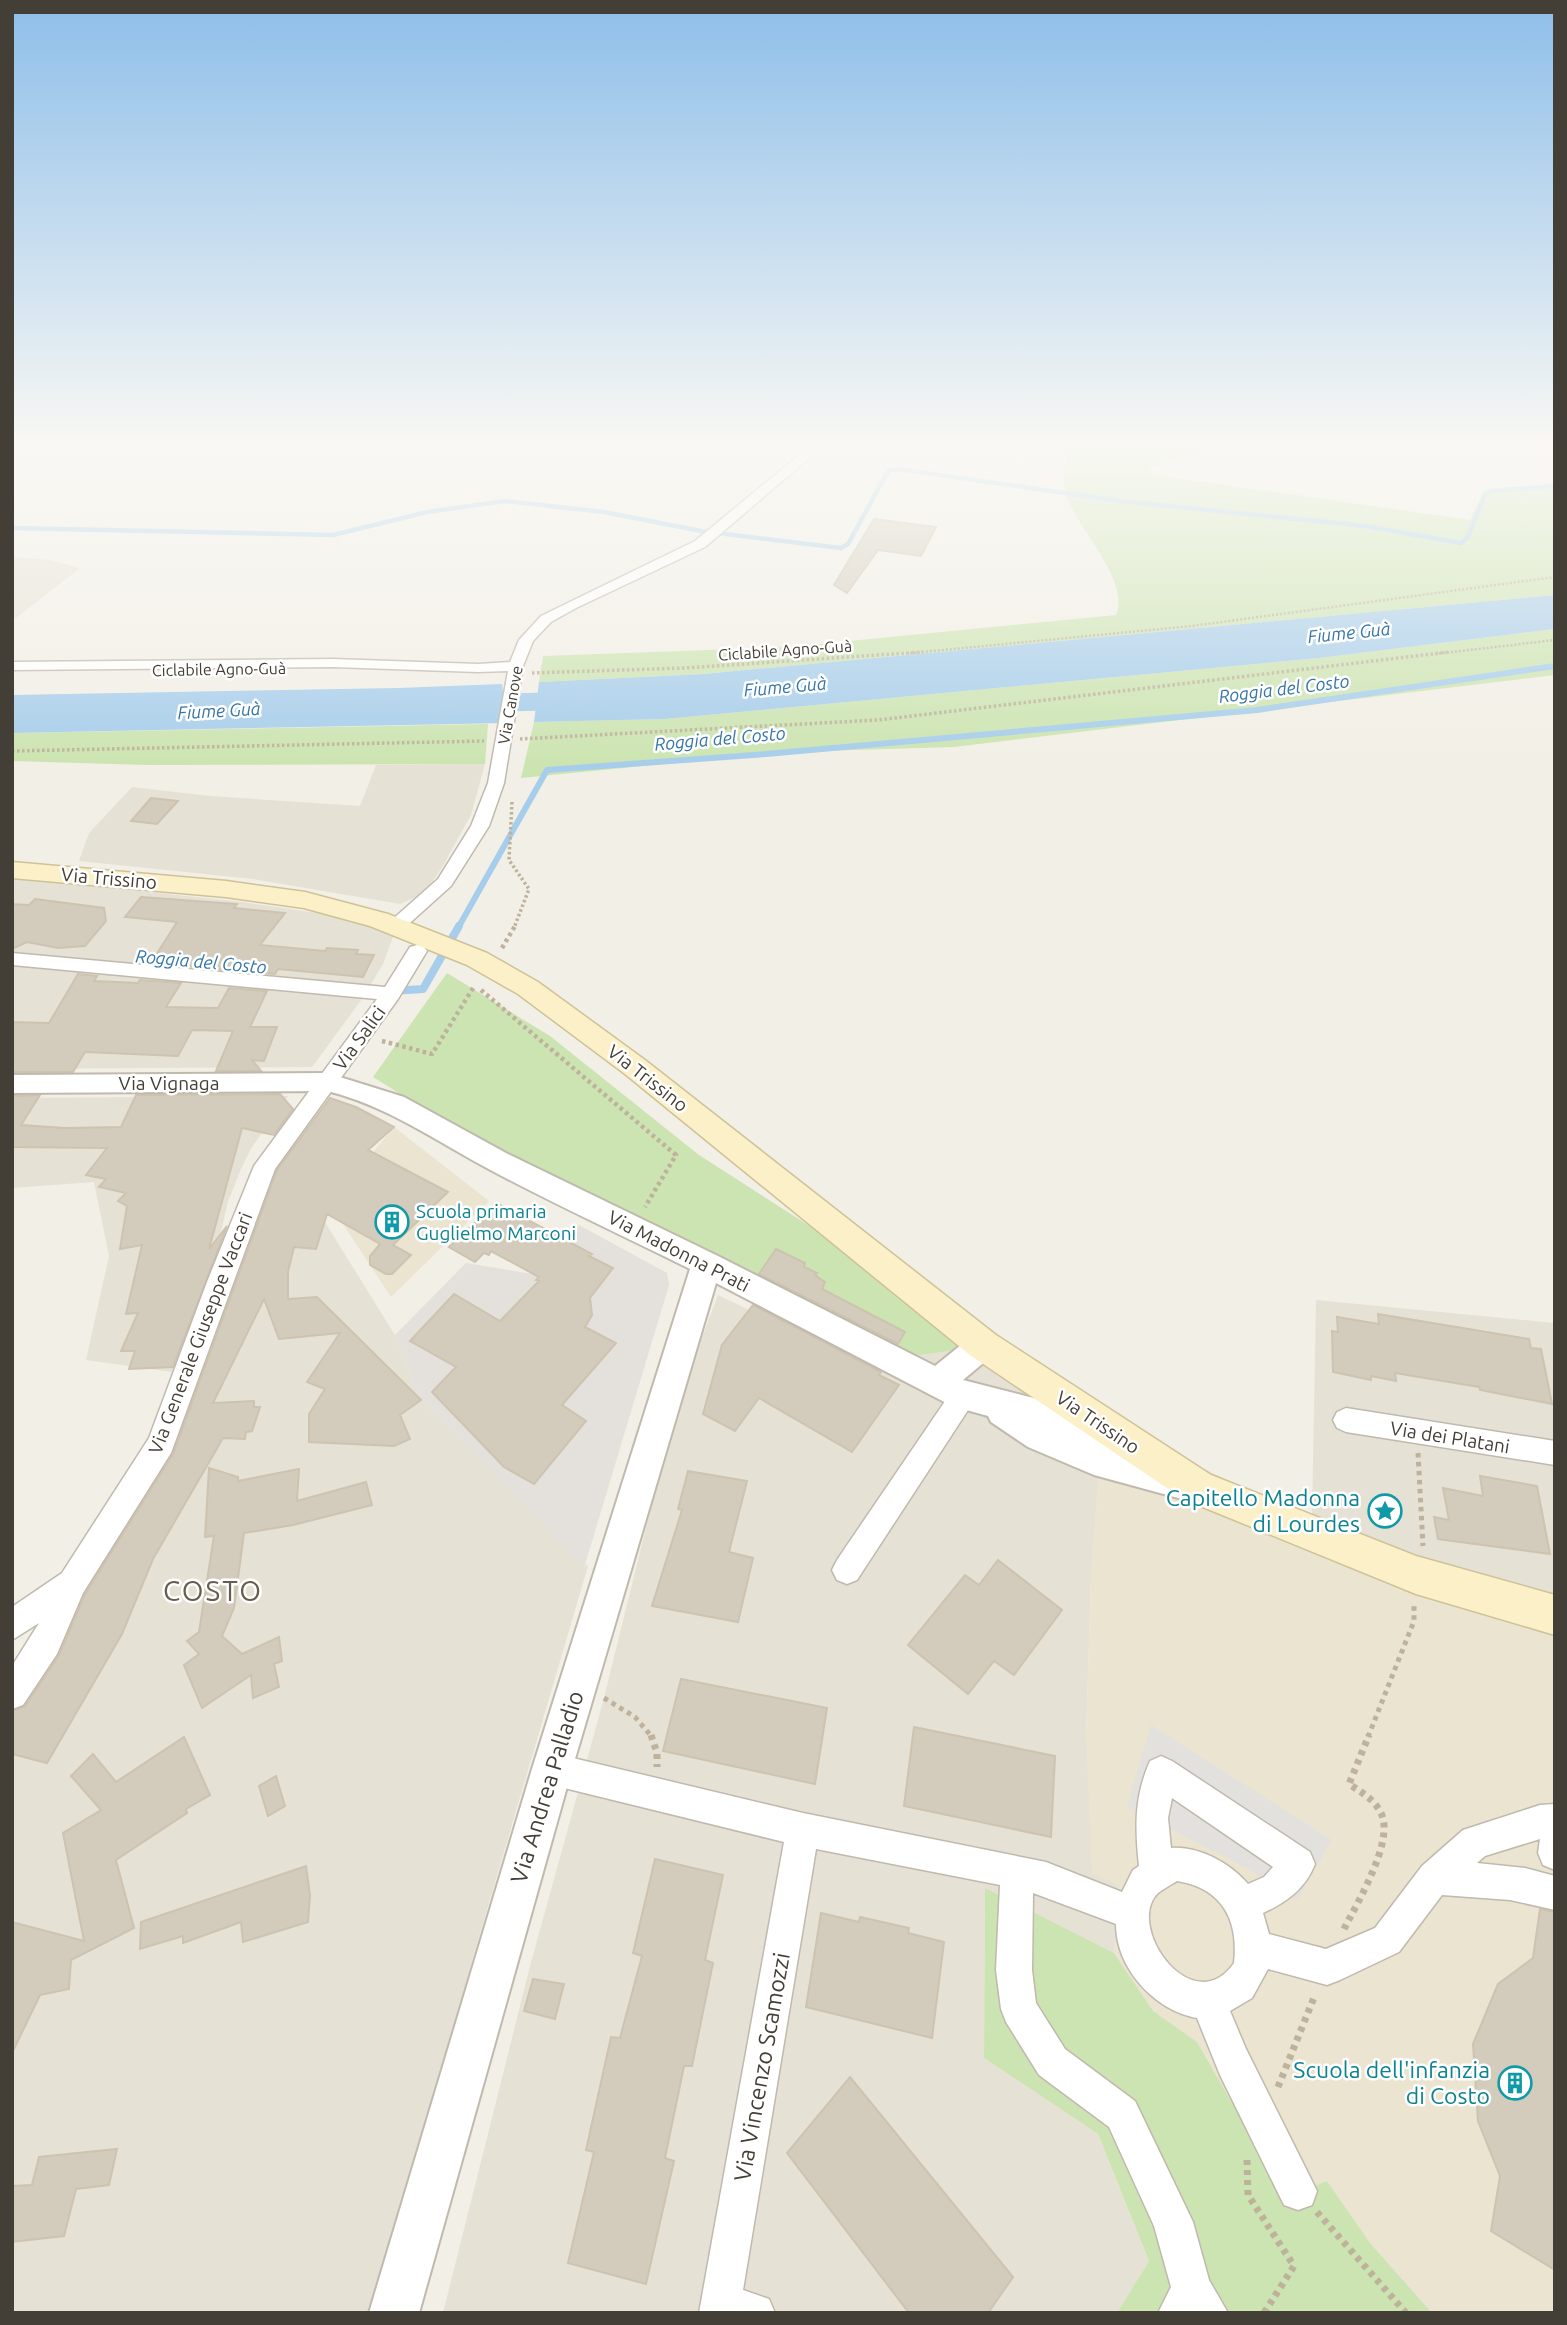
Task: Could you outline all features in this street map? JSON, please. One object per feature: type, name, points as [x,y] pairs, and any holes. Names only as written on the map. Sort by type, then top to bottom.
[{"type":"main road","name":"Via Trissino","points":[[12,870],[226,889],[305,900],[395,926],[477,959],[528,988],[635,1067],[984,1345],[1124,1441],[1197,1487],[1416,1575],[1555,1615]]},
{"type":"street","name":"Via Canove","points":[[395,926],[445,881],[480,826],[496,783],[515,674],[526,639],[546,619],[687,550]]},
{"type":"street","points":[[12,666],[332,663],[478,668],[515,674]]},
{"type":"street","name":"Via Salici","points":[[327,1082],[391,994],[417,951]]},
{"type":"street","points":[[12,959],[391,994]]},
{"type":"street","name":"Via Madonna Prati","points":[[327,1082],[395,1104],[496,1160],[964,1395]]},
{"type":"street","name":"Via Vignaga","points":[[12,1084],[327,1082]]},
{"type":"street","name":"Via Generale Giuseppe Vaccari","points":[[12,1695],[46,1643],[72,1583],[161,1444],[219,1282],[265,1167],[327,1082]]},
{"type":"street","name":"Via Andrea Palladio","points":[[394,2313],[552,1769],[707,1264]]},
{"type":"street","points":[[847,1570],[964,1395],[984,1345]]},
{"type":"street","points":[[964,1395],[1041,1414],[1124,1441]]},
{"type":"street","points":[[964,1395],[1040,1437],[1106,1464],[1197,1487]]},
{"type":"street","name":"Via dei Platani","points":[[1346,1420],[1555,1453]]},
{"type":"street","points":[[12,1625],[72,1583]]},
{"type":"street","points":[[552,1769],[803,1830],[1017,1871],[1046,1879],[1132,1913]]},
{"type":"street","points":[[1156,1870],[1151,1818],[1161,1772],[1298,1864],[1276,1889],[1243,1904]]},
{"type":"street","points":[[1254,1948],[1327,1967],[1387,1940],[1434,1878],[1475,1842],[1540,1822],[1555,1821]]},
{"type":"street","name":"Via Vincenzo Scamozzi","points":[[731,2310],[803,1830]]},
{"type":"street","points":[[1555,1843],[1555,1853]]},
{"type":"street","points":[[1173,1864],[1192,1865],[1211,1872],[1229,1886],[1243,1904],[1251,1925],[1254,1948],[1251,1969],[1241,1985],[1227,1997],[1208,2001],[1191,1999],[1175,1993],[1146,1967],[1138,1949],[1132,1913],[1135,1895],[1144,1881],[1156,1870],[1173,1864]]},
{"type":"street","points":[[1017,1871],[1014,1970],[1019,2009],[1052,2062],[1122,2114],[1173,2222],[1193,2305]]},
{"type":"street","points":[[1434,1878],[1486,1878],[1521,1882],[1555,1893]]},
{"type":"street","points":[[1208,2001],[1233,2062],[1298,2190]]},
{"type":"path","name":"Ciclabile Agno-Guà","points":[[515,674],[827,661],[1142,632],[1555,577]]},
{"type":"path","points":[[12,751],[878,720],[1555,640]]},
{"type":"path","points":[[498,954],[511,936],[529,889],[509,860],[513,791]]},
{"type":"path","points":[[361,1035],[432,1054],[480,979]]},
{"type":"path","points":[[475,985],[677,1155],[633,1227]]},
{"type":"path","points":[[1327,1967],[1384,1838],[1382,1817],[1373,1800],[1349,1784],[1413,1620],[1416,1575],[1423,1546],[1416,1431]]},
{"type":"path","points":[[1298,2190],[1406,2313]]},
{"type":"shaded area","points":[[12,557],[50,560],[80,568],[12,621]]},
{"type":"shaded area","points":[[485,764],[471,815],[444,864],[425,893],[400,904],[253,879],[79,861],[89,833],[132,787],[210,796],[360,806],[376,765]]},
{"type":"shaded area","points":[[12,878],[235,901],[318,913],[397,933],[383,964],[362,999],[312,1067],[12,1069]]},
{"type":"shaded area","points":[[288,1096],[252,1147],[241,1169],[228,1202],[217,1248],[172,1372],[86,1360],[109,1256],[94,1182],[12,1188],[12,1098]]},
{"type":"shaded area","points":[[394,1127],[489,1201],[391,1297],[330,1204]]},
{"type":"shaded area","points":[[318,1211],[395,1335],[419,1397],[585,1567],[586,1564],[588,1566],[474,1954],[374,2313],[12,2313],[12,1669],[53,1639],[93,1600],[128,1553],[228,1340]]},
{"type":"shaded area","points":[[579,1225],[667,1273],[669,1285],[584,1568],[419,1397],[395,1335],[466,1263],[533,1274]]},
{"type":"shaded area","points":[[718,1295],[860,1363],[995,1345],[1103,1415],[1091,1579],[1086,1735],[1119,1884],[1114,1953],[985,1889],[984,2058],[1098,2134],[1149,2261],[1117,2313],[443,2313],[530,1966],[604,1698],[650,1511],[687,1377]]},
{"type":"shaded area","points":[[1316,1300],[1555,1323],[1555,1601],[1501,1589],[1312,1515]]},
{"type":"shaded area","points":[[1103,1415],[1161,1448],[1242,1487],[1501,1589],[1555,1601],[1555,2313],[1432,2313],[1370,2243],[1327,2181],[1286,2197],[1197,2042],[1152,2011],[1114,1953],[1119,1885],[1092,1873],[1086,1735],[1091,1579]]},
{"type":"shaded area","points":[[1151,1725],[1332,1840],[1297,1900],[1247,1868],[1127,1807]]},
{"type":"green space","points":[[1098,550],[1555,550],[1555,595],[703,674],[539,682],[543,656],[788,647],[1116,615],[1119,601],[1116,586]]},
{"type":"green space","points":[[1555,629],[1555,675],[954,747],[785,752],[521,778],[534,722],[665,719],[1319,658]]},
{"type":"green space","points":[[488,724],[485,764],[148,765],[12,761],[12,733]]},
{"type":"green space","points":[[447,973],[550,1036],[699,1155],[995,1345],[905,1357],[474,1140],[373,1077]]},
{"type":"green space","points":[[985,1888],[1114,1953],[1153,2011],[1197,2042],[1286,2197],[1327,2181],[1370,2243],[1432,2313],[1117,2313],[1149,2261],[1098,2134],[984,2058]]},
{"type":"water","points":[[1555,595],[1555,629],[1319,658],[665,719],[534,722],[539,682],[703,674]]},
{"type":"water","points":[[502,684],[507,723],[12,733],[12,695]]},
{"type":"building","points":[[855,550],[878,550],[847,593],[834,585]]},
{"type":"building","points":[[882,550],[924,550],[921,556]]},
{"type":"building","points":[[151,798],[178,801],[157,824],[131,821]]},
{"type":"building","points":[[141,897],[237,904],[234,908],[285,913],[260,945],[325,951],[327,948],[358,950],[356,954],[374,955],[363,977],[278,969],[275,974],[151,963],[177,922],[125,917]]},
{"type":"building","points":[[35,899],[104,908],[106,921],[85,946],[58,948],[27,942],[12,949],[12,904],[29,905]]},
{"type":"building","points":[[78,974],[97,976],[94,981],[181,983],[166,1007],[218,1008],[229,988],[267,991],[250,1027],[277,1027],[264,1061],[252,1060],[261,1071],[216,1071],[233,1031],[192,1030],[178,1056],[85,1052],[73,1072],[12,1072],[12,1022],[49,1023]]},
{"type":"building","points":[[280,1094],[293,1109],[274,1135],[242,1128],[209,1249],[227,1226],[173,1367],[129,1369],[135,1351],[121,1351],[138,1313],[126,1314],[142,1245],[120,1249],[127,1206],[118,1201],[126,1193],[99,1187],[106,1179],[86,1175],[107,1148],[12,1147],[12,1096],[40,1095],[21,1125],[65,1128],[121,1127],[136,1095]]},
{"type":"building","points":[[330,1098],[356,1107],[394,1127],[368,1150],[448,1192],[393,1245],[411,1255],[392,1274],[386,1274],[370,1265],[370,1256],[380,1244],[327,1214],[316,1249],[294,1247],[288,1272],[288,1299],[317,1297],[421,1400],[400,1415],[410,1439],[394,1446],[309,1442],[309,1414],[325,1389],[307,1382],[340,1333],[279,1339],[264,1299],[213,1403],[254,1401],[254,1407],[260,1407],[252,1431],[246,1432],[245,1439],[223,1438],[153,1559],[122,1634],[47,1763],[12,1754],[12,1711],[25,1706],[59,1655],[85,1594],[173,1454],[277,1170]]},
{"type":"building","points":[[496,1203],[613,1268],[590,1298],[592,1315],[585,1327],[616,1343],[562,1405],[586,1421],[534,1484],[504,1467],[432,1392],[456,1367],[410,1341],[454,1294],[500,1321],[539,1281],[536,1280],[539,1277],[491,1251],[489,1255],[484,1253],[475,1262],[449,1247]]},
{"type":"building","points":[[776,1249],[805,1263],[804,1267],[817,1273],[815,1275],[825,1282],[822,1289],[905,1332],[898,1344],[759,1274]]},
{"type":"building","points":[[753,1305],[881,1372],[879,1375],[899,1385],[852,1452],[759,1398],[735,1431],[703,1414],[722,1345]]},
{"type":"building","points":[[1378,1314],[1529,1339],[1531,1348],[1541,1349],[1552,1404],[1480,1390],[1479,1387],[1395,1373],[1396,1381],[1371,1376],[1371,1380],[1333,1372],[1332,1331],[1338,1332],[1337,1317],[1379,1324]]},
{"type":"building","points":[[209,1468],[238,1477],[238,1481],[299,1469],[297,1501],[366,1482],[372,1505],[293,1525],[244,1533],[234,1608],[222,1636],[242,1654],[279,1637],[282,1661],[274,1664],[279,1687],[253,1698],[251,1675],[202,1708],[184,1665],[199,1654],[187,1641],[199,1632],[214,1536],[205,1537]]},
{"type":"building","points":[[688,1471],[747,1481],[729,1552],[753,1558],[738,1622],[652,1606],[682,1510],[678,1509]]},
{"type":"building","points":[[1480,1476],[1537,1486],[1550,1554],[1438,1539],[1434,1517],[1449,1520],[1443,1488],[1483,1496]]},
{"type":"building","points":[[998,1560],[1062,1610],[1014,1675],[994,1661],[968,1694],[908,1645],[965,1575],[979,1585]]},
{"type":"building","points":[[681,1679],[827,1708],[815,1784],[663,1751]]},
{"type":"building","points":[[914,1727],[1055,1756],[1051,1837],[904,1806]]},
{"type":"building","points":[[184,1737],[210,1795],[186,1809],[187,1813],[116,1860],[134,1928],[71,1960],[69,1989],[40,1995],[12,2053],[12,1922],[84,1941],[63,1833],[101,1810],[71,1776],[93,1754],[116,1782]]},
{"type":"building","points":[[276,1776],[285,1806],[268,1816],[259,1786]]},
{"type":"building","points":[[655,1859],[723,1875],[705,1960],[713,1963],[692,2066],[684,2066],[665,2158],[674,2161],[646,2284],[568,2263],[594,2152],[586,2150],[611,2037],[620,2038],[642,1956],[633,1953]]},
{"type":"building","points":[[306,1866],[310,1895],[308,1922],[243,1942],[241,1922],[183,1943],[183,1936],[140,1949],[141,1922]]},
{"type":"building","name":"Scuola dell'infanzia di Costo","points":[[1540,1909],[1555,1912],[1555,2270],[1491,2231],[1500,2176],[1478,2121],[1473,2044],[1498,1984],[1533,1958]]},
{"type":"building","points":[[821,1913],[859,1922],[860,1917],[909,1928],[908,1933],[944,1942],[932,2038],[806,2007]]},
{"type":"building","points":[[533,1979],[564,1984],[555,2019],[524,2011]]},
{"type":"building","points":[[850,2077],[1013,2277],[988,2313],[909,2313],[787,2153]]},
{"type":"building","points":[[117,2149],[109,2185],[76,2189],[64,2236],[12,2242],[12,2186],[32,2185],[39,2157]]},
{"type":"waterway","name":"Roggia del Costo","points":[[458,928],[547,770],[766,754],[1257,710],[1555,666]]},
{"type":"waterway","name":"Fiume Guà","points":[[456,704],[597,700]]},
{"type":"waterway","name":"Roggia del Costo","points":[[392,991],[423,989],[459,926]]},
{"type":"place","name":"Scuola primaria Guglielmo Marconi","points":[[392,1222]]},
{"type":"place","name":"Capitello Madonna di Lourdes","points":[[1385,1511]]},
{"type":"place","name":"Scuola dell'infanzia di Costo","points":[[1515,2083]]},
{"type":"district","name":"COSTO","points":[[213,1591]]}]
